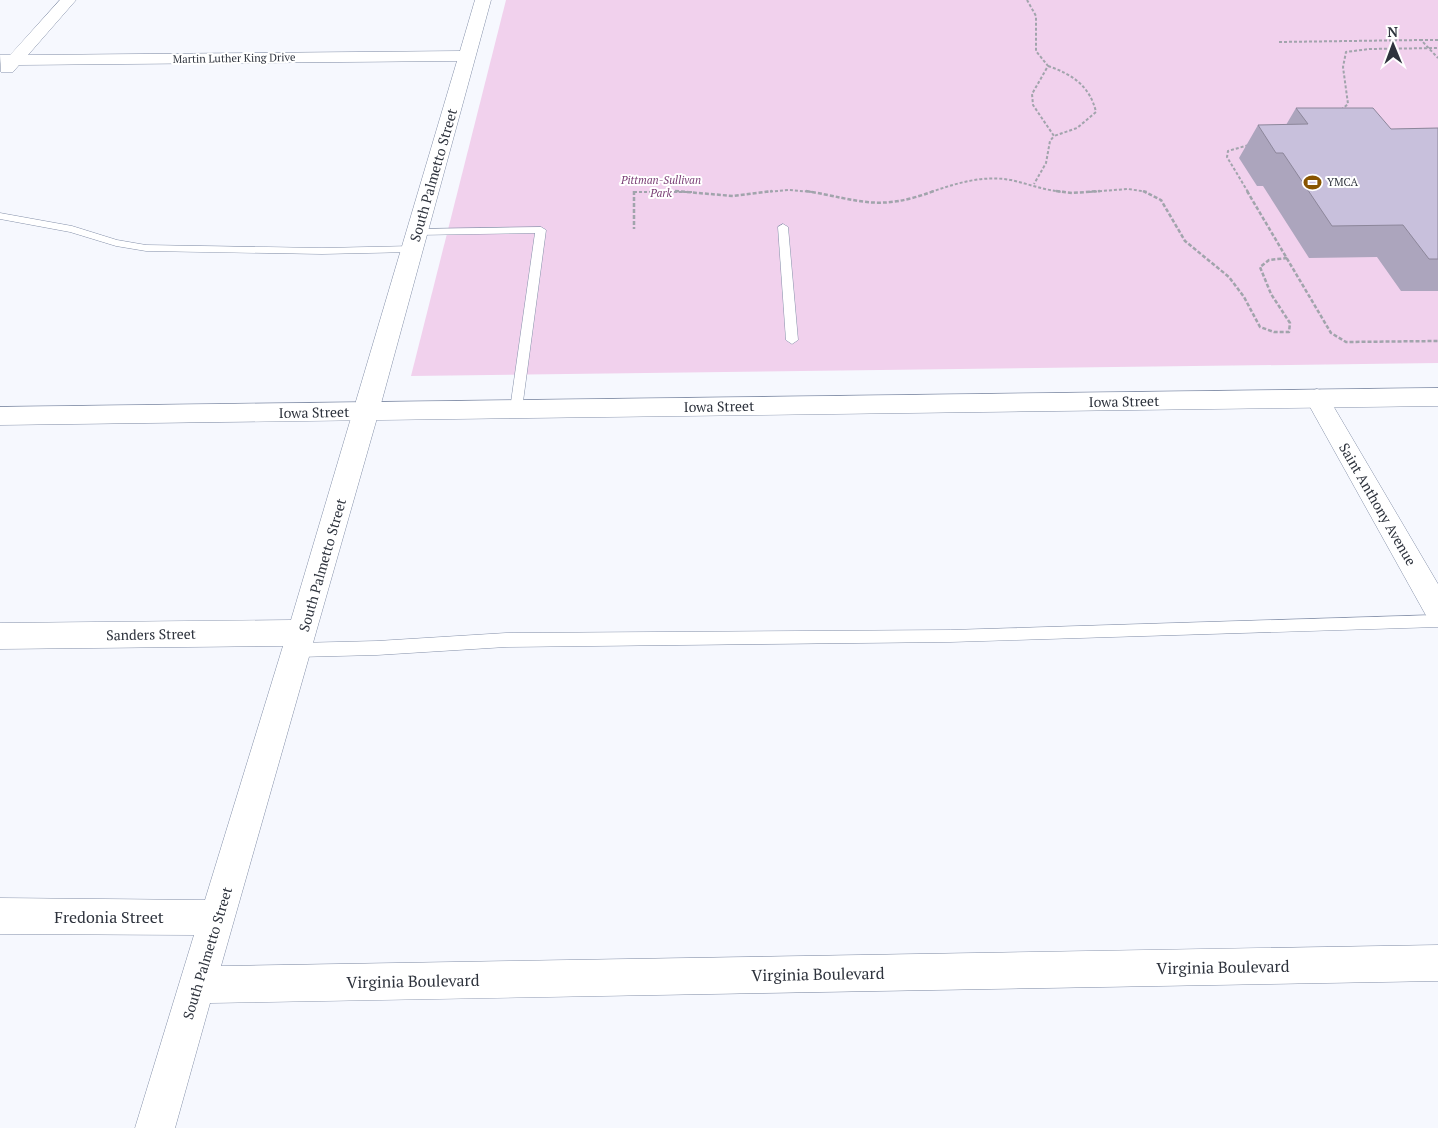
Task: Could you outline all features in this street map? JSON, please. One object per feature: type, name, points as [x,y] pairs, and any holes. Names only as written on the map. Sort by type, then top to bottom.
[{"type":"street","points":[[0,77],[7,60],[68,0]]},
{"type":"street","name":"South Palmetto Street","points":[[156,1128],[367,411],[483,0]]},
{"type":"street","name":"Martin Luther King Drive","points":[[7,60],[467,56]]},
{"type":"street","name":"Iowa Street","points":[[0,416],[1438,397]]},
{"type":"street","name":"Saint Anthony Avenue","points":[[1317,398],[1438,610]]},
{"type":"street","name":"Sanders Street","points":[[0,636],[300,641]]},
{"type":"street","name":"Fredonia Street","points":[[0,916],[218,918]]},
{"type":"street","name":"Virginia Boulevard","points":[[198,985],[1438,963]]},
{"type":"lane","points":[[0,216],[72,229],[116,243],[146,248],[322,251],[415,240],[541,230],[516,409]]},
{"type":"lane","points":[[783,227],[792,340]]},
{"type":"lane","points":[[300,641],[377,648],[506,640],[940,636],[1438,621]]},
{"type":"path","points":[[1026,0],[1036,16],[1036,51],[1048,66],[1072,75],[1086,87],[1093,97],[1096,112],[1089,122],[1078,129],[1054,136],[1050,142],[1046,163],[1034,184]]},
{"type":"path","points":[[1421,40],[1438,58]]},
{"type":"path","points":[[1279,42],[1438,40]]},
{"type":"path","points":[[1335,114],[1348,104],[1343,67],[1346,52],[1364,48],[1408,51],[1438,48]]},
{"type":"path","points":[[1048,66],[1032,94],[1033,105],[1054,136]]},
{"type":"path","points":[[1256,143],[1228,151],[1227,158],[1331,333],[1346,342],[1438,341]]},
{"type":"path","points":[[634,229],[634,192],[668,190],[712,196],[742,196],[793,189],[848,201],[882,204],[911,200],[944,187],[978,178],[1007,179],[1071,193],[1108,189],[1135,189],[1160,197],[1166,204],[1174,227],[1182,238],[1230,278],[1245,298],[1255,322],[1270,332],[1280,334],[1289,332],[1291,329],[1290,323],[1271,294],[1260,267],[1263,262],[1287,258]]},
{"type":"green space","name":"Pittman-Sullivan Park","points":[[506,0],[1438,0],[1438,363],[411,376]]},
{"type":"building","points":[[1296,108],[1373,108],[1391,129],[1438,128],[1438,259],[1429,259],[1403,225],[1332,226],[1283,153],[1276,153],[1258,125],[1308,124]]},
{"type":"place","name":"YMCA","points":[[1313,182]]}]
